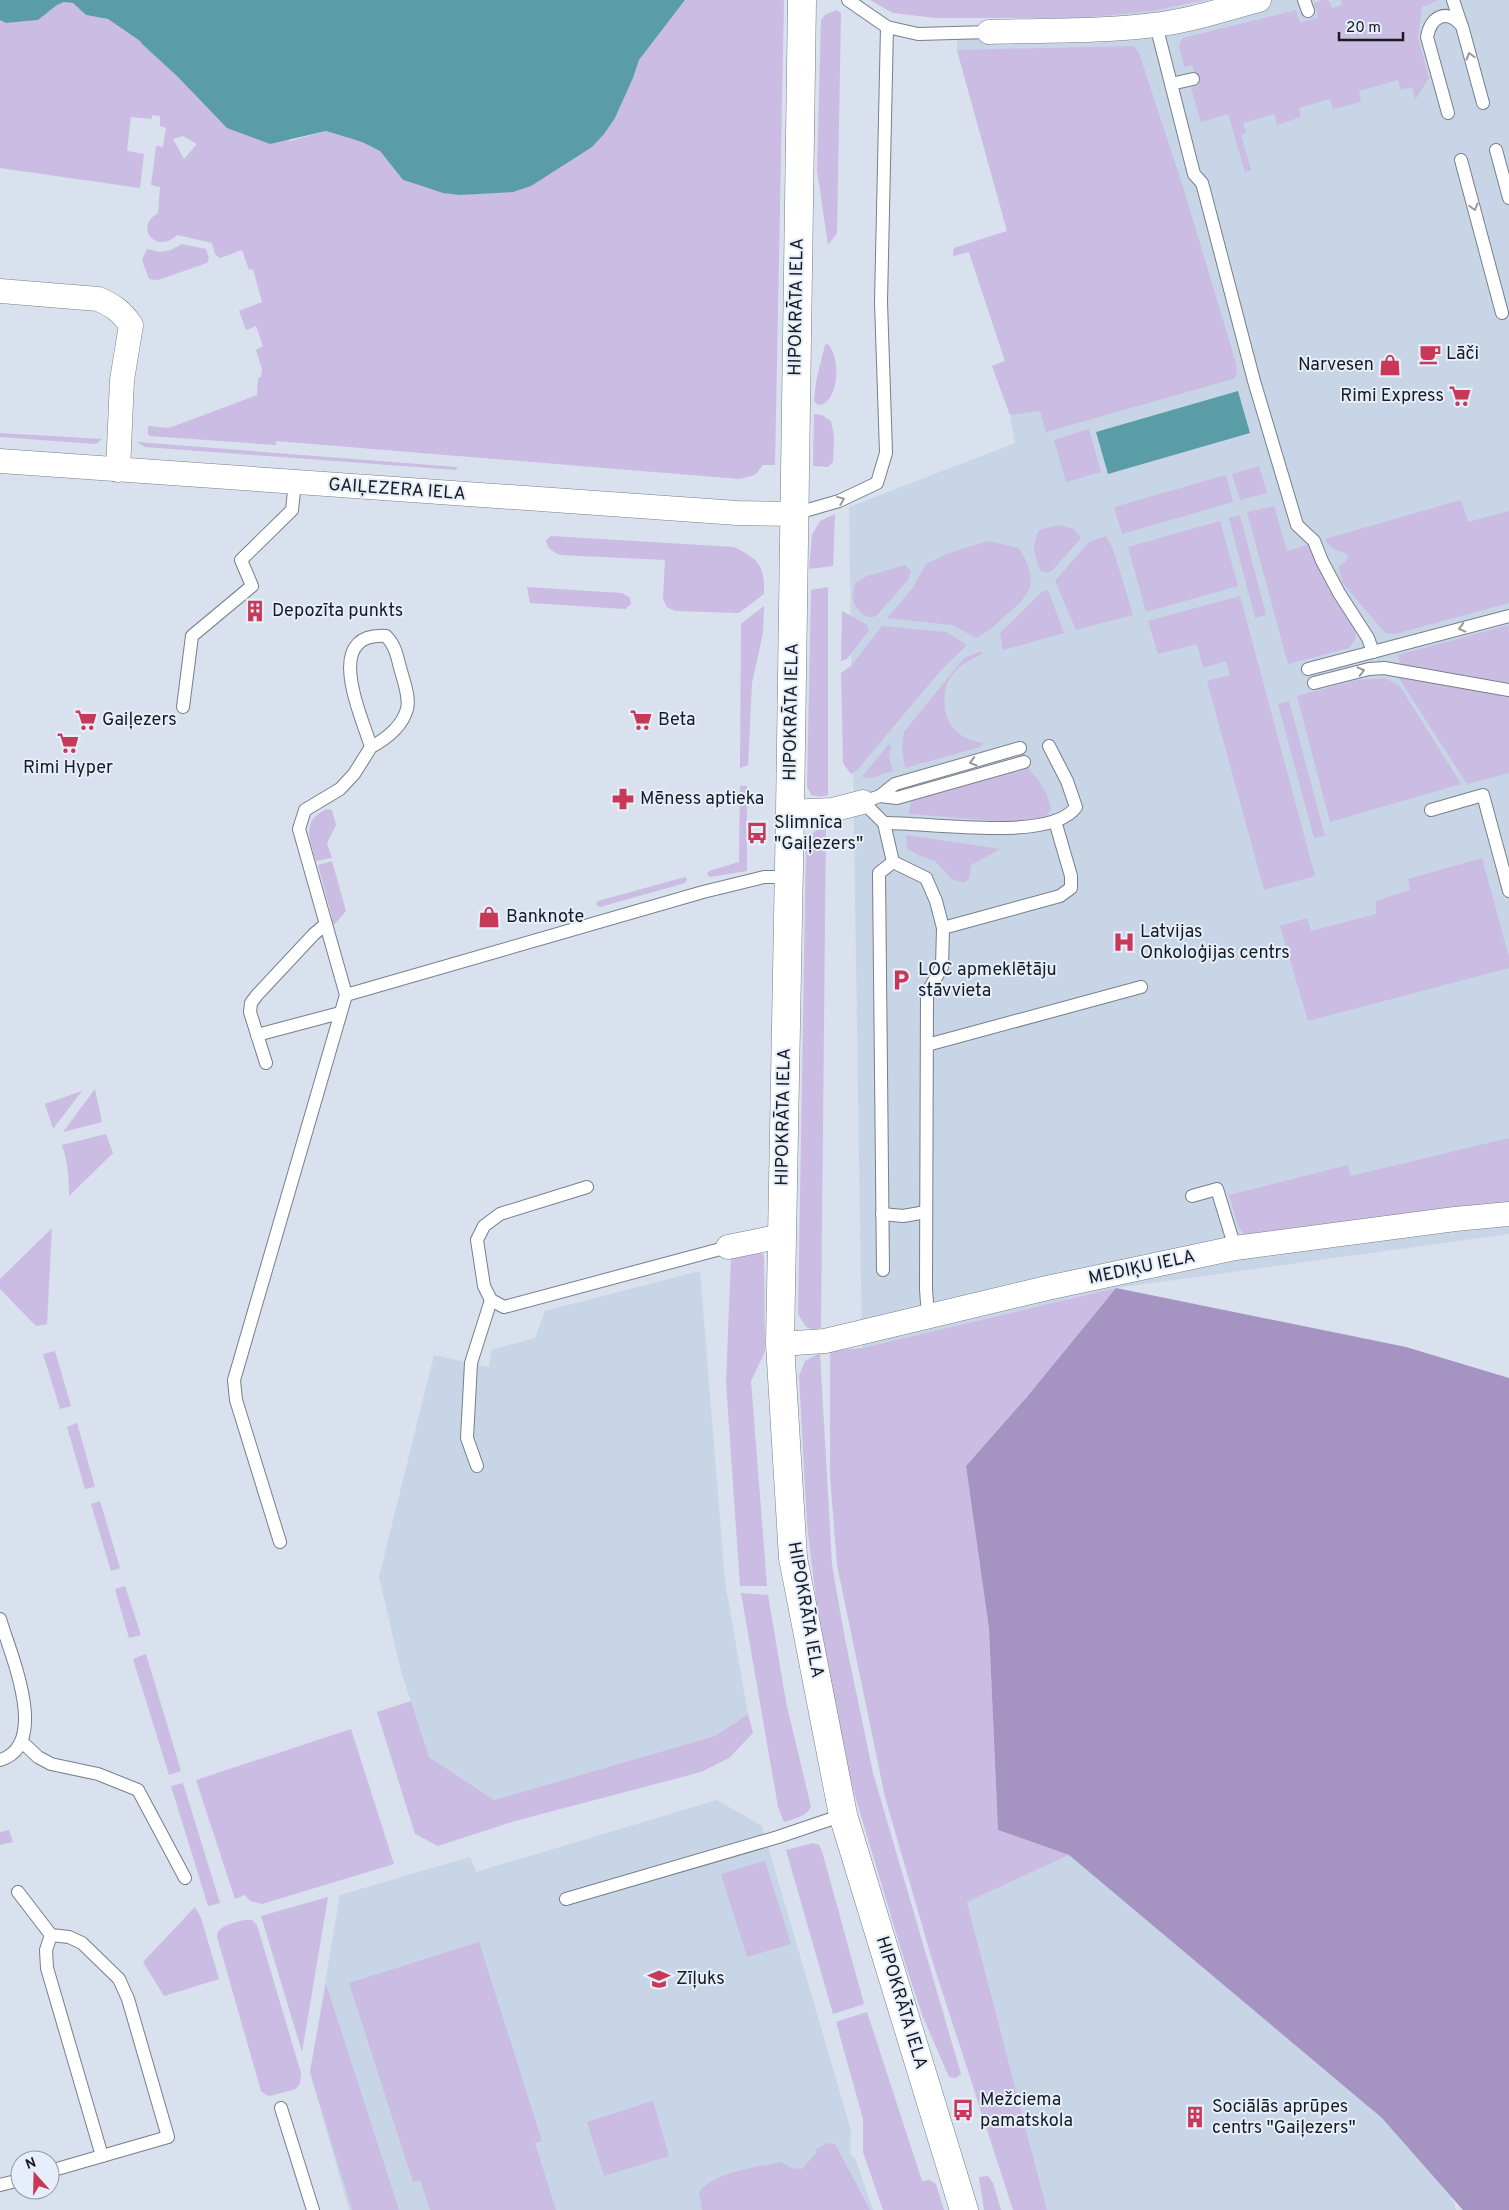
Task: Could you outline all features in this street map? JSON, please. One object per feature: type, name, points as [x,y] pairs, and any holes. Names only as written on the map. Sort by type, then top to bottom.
[{"type":"street","name":"HIPOKRĀTA IELA","points":[[802,0],[780,1344],[793,1558],[843,1815],[964,2210]]},
{"type":"street","points":[[989,32],[1094,30],[1156,25],[1212,13],[1259,0]]},
{"type":"street","points":[[0,291],[98,299],[112,305],[124,314],[131,325],[122,380],[118,470]]},
{"type":"street","name":"GAIĻEZERA IELA","points":[[0,461],[736,513],[794,514]]},
{"type":"street","points":[[790,812],[832,810],[871,799]]},
{"type":"street","name":"MEDIĶU IELA","points":[[780,1344],[825,1341],[1047,1288],[1235,1248],[1455,1219],[1509,1214]]},
{"type":"street","points":[[728,1247],[782,1236]]},
{"type":"lane","points":[[848,0],[887,27],[918,34],[989,32]]},
{"type":"lane","points":[[1453,0],[1483,103]]},
{"type":"lane","points":[[1448,113],[1427,37],[1429,26],[1437,18],[1447,15],[1456,18],[1462,26]]},
{"type":"lane","points":[[1156,25],[1194,174],[1202,183],[1254,381],[1296,525],[1314,541],[1322,562],[1339,593],[1368,638],[1373,652]]},
{"type":"lane","points":[[794,514],[839,501],[877,483],[886,453],[881,302],[887,27]]},
{"type":"lane","points":[[1172,84],[1193,79]]},
{"type":"lane","points":[[1496,150],[1509,198]]},
{"type":"lane","points":[[1461,160],[1503,305]]},
{"type":"lane","points":[[183,707],[192,636],[252,586],[241,560],[292,510],[295,482]]},
{"type":"lane","points":[[1308,669],[1509,616]]},
{"type":"lane","points":[[280,1542],[236,1400],[234,1380],[346,995],[299,829],[304,810],[340,789],[354,774],[371,747],[385,740],[399,725],[408,708],[407,696],[394,645],[386,636],[376,635],[362,640],[351,651],[348,672],[371,747]]},
{"type":"lane","points":[[1314,683],[1369,669],[1384,668],[1509,690]]},
{"type":"lane","points":[[884,823],[1009,829],[1038,826],[1071,814],[1076,807],[1067,780],[1049,746]]},
{"type":"lane","points":[[871,799],[894,784],[1020,748]]},
{"type":"lane","points":[[871,799],[897,798],[1024,762]]},
{"type":"lane","points":[[1431,810],[1483,795],[1509,891]]},
{"type":"lane","points":[[871,799],[884,823],[893,862]]},
{"type":"lane","points":[[943,928],[1060,896],[1071,888],[1071,876],[1054,821]]},
{"type":"lane","points":[[893,862],[926,878],[936,901],[943,928],[942,967],[927,993],[926,1289],[928,1316]]},
{"type":"lane","points":[[883,1270],[879,873],[893,862]]},
{"type":"lane","points":[[346,995],[607,922],[703,892],[764,877],[788,877]]},
{"type":"lane","points":[[266,1063],[250,1012],[252,1003],[301,947],[326,924]]},
{"type":"lane","points":[[927,1045],[1141,987]]},
{"type":"lane","points":[[257,1035],[340,1013]]},
{"type":"lane","points":[[587,1187],[500,1214],[484,1226],[477,1240],[484,1286],[491,1300],[504,1307],[728,1247]]},
{"type":"lane","points":[[1192,1196],[1217,1189],[1235,1248]]},
{"type":"lane","points":[[882,1214],[903,1216],[926,1212]]},
{"type":"lane","points":[[477,1466],[467,1438],[471,1363],[491,1300]]},
{"type":"lane","points":[[0,1619],[22,1694],[26,1718],[25,1731],[17,1751],[9,1757],[0,1760]]},
{"type":"lane","points":[[22,1742],[38,1757],[51,1764],[98,1774],[138,1790],[186,1878]]},
{"type":"lane","points":[[566,1899],[778,1837],[843,1815]]},
{"type":"lane","points":[[18,1892],[52,1935],[68,1937],[82,1943],[119,1979],[125,1990],[168,2137],[60,2168]]},
{"type":"lane","points":[[52,1935],[46,1950],[47,1968],[102,2156]]},
{"type":"lane","points":[[281,2108],[312,2210]]},
{"type":"shaded area","points":[[685,0],[784,0],[775,465],[763,465],[755,475],[739,479],[276,441],[276,445],[150,436],[148,434],[148,426],[169,428],[257,395],[258,378],[261,377],[262,369],[256,350],[263,346],[256,326],[246,330],[239,311],[262,302],[253,269],[249,270],[242,250],[220,258],[215,254],[212,243],[177,235],[162,242],[156,241],[151,237],[148,232],[148,226],[151,219],[158,213],[160,187],[151,185],[156,146],[163,147],[166,128],[160,126],[160,116],[152,115],[152,119],[131,117],[127,151],[144,154],[140,188],[0,168],[0,20],[6,23],[38,20],[57,5],[64,2],[73,3],[86,15],[108,19],[140,41],[178,77],[290,141],[326,131],[362,142],[380,151],[403,180],[425,187],[615,118],[639,60]],"holes":[[[183,136],[197,144],[184,159],[173,139]]]},
{"type":"shaded area","points":[[870,0],[1204,0],[1152,11],[1080,18],[936,18],[893,13]]},
{"type":"shaded area","points":[[1199,0],[1509,0],[1509,1234],[1116,1288],[862,1348],[849,507],[1015,443],[1010,415],[992,366],[1005,361],[969,252],[953,256],[954,248],[1007,231],[957,50],[957,29]]},
{"type":"shaded area","points":[[1328,0],[1332,8],[1342,5],[1341,0],[1439,0],[1422,7],[1418,38],[1429,78],[1415,100],[1412,87],[1401,90],[1398,80],[1359,91],[1361,102],[1333,109],[1330,99],[1299,108],[1301,117],[1277,125],[1274,114],[1243,123],[1246,133],[1241,135],[1251,170],[1245,172],[1228,114],[1201,122],[1191,88],[1199,85],[1192,65],[1184,67],[1179,45],[1183,38],[1296,10],[1300,23],[1318,17],[1314,3]]},
{"type":"shaded area","points":[[836,10],[841,13],[837,233],[828,245],[817,170],[821,20],[825,15]]},
{"type":"shaded area","points":[[1134,46],[1139,53],[1183,187],[1236,363],[1237,374],[1233,379],[1046,432],[1040,411],[1010,415],[992,366],[1005,361],[969,252],[953,256],[954,248],[1007,231],[957,50]]},
{"type":"shaded area","points":[[182,244],[206,249],[209,259],[207,263],[158,280],[149,279],[142,260],[147,249],[160,252],[171,250]]},
{"type":"shaded area","points":[[827,344],[832,349],[835,357],[836,378],[831,396],[825,402],[818,405],[814,401],[816,382],[825,345]]},
{"type":"shaded area","points":[[814,414],[822,415],[831,421],[834,436],[833,462],[828,467],[813,466]]},
{"type":"shaded area","points":[[1089,429],[1101,472],[1066,482],[1054,440]]},
{"type":"shaded area","points":[[0,433],[102,439],[96,444],[0,437]]},
{"type":"shaded area","points":[[137,442],[457,467],[456,470],[145,447]]},
{"type":"shaded area","points":[[1259,466],[1267,493],[1240,500],[1232,474]]},
{"type":"shaded area","points":[[1226,475],[1233,502],[1122,534],[1114,507]]},
{"type":"shaded area","points":[[1461,500],[1468,522],[1509,511],[1509,603],[1395,634],[1385,633],[1342,582],[1339,566],[1345,562],[1349,555],[1332,548],[1325,539]]},
{"type":"shaded area","points":[[1274,506],[1287,551],[1310,544],[1328,589],[1356,630],[1355,640],[1349,648],[1288,664],[1247,512]]},
{"type":"shaded area","points":[[835,514],[833,566],[809,569],[812,535],[820,521]]},
{"type":"shaded area","points":[[1240,515],[1266,615],[1255,618],[1229,518]]},
{"type":"shaded area","points":[[1220,521],[1238,586],[1146,612],[1128,547]]},
{"type":"shaded area","points":[[1059,525],[1074,529],[1081,538],[1052,571],[1047,573],[1041,571],[1035,555],[1035,541],[1039,530]]},
{"type":"shaded area","points":[[551,536],[734,547],[749,555],[758,564],[763,576],[764,594],[739,613],[675,611],[667,607],[663,599],[665,560],[560,555],[547,546],[546,540]]},
{"type":"shaded area","points":[[1106,536],[1113,549],[1133,615],[1076,630],[1055,581],[1089,542]]},
{"type":"shaded area","points":[[988,541],[1019,548],[1026,560],[1031,579],[1027,594],[1014,609],[987,631],[976,638],[952,625],[887,618],[912,589],[926,564],[949,553]]},
{"type":"shaded area","points":[[905,565],[911,571],[908,580],[876,616],[868,617],[860,612],[853,600],[855,583],[867,576]]},
{"type":"shaded area","points":[[527,587],[622,593],[630,598],[631,604],[625,609],[530,603]]},
{"type":"shaded area","points":[[828,587],[828,795],[820,797],[811,795],[807,786],[811,590]]},
{"type":"shaded area","points":[[1048,590],[1064,633],[1003,650],[1000,633],[1042,592]]},
{"type":"shaded area","points":[[1240,596],[1315,876],[1264,890],[1207,681],[1230,675],[1226,661],[1203,668],[1197,644],[1158,654],[1148,621]]},
{"type":"shaded area","points":[[764,606],[763,633],[752,683],[748,765],[740,768],[741,624]]},
{"type":"shaded area","points":[[842,611],[866,624],[869,630],[847,659],[841,661]]},
{"type":"shaded area","points":[[1509,625],[1509,683],[1400,664],[1398,655]]},
{"type":"shaded area","points":[[882,626],[946,632],[967,645],[941,670],[858,769],[851,774],[843,763],[841,673],[851,666]]},
{"type":"shaded area","points":[[979,652],[984,653],[962,665],[952,675],[946,688],[944,703],[945,711],[955,730],[968,739],[983,743],[980,747],[905,768],[902,749],[904,732],[964,658]]},
{"type":"shaded area","points":[[1398,677],[1509,696],[1509,773],[1467,784]]},
{"type":"shaded area","points":[[1385,678],[1400,686],[1461,784],[1330,822],[1297,696],[1357,680]]},
{"type":"shaded area","points":[[1289,701],[1325,836],[1314,838],[1278,704]]},
{"type":"shaded area","points":[[889,744],[891,747],[889,757],[893,771],[870,778],[862,777]]},
{"type":"shaded area","points":[[1028,768],[1043,787],[1050,804],[1051,810],[1042,820],[1026,823],[909,814],[911,801]]},
{"type":"shaded area","points":[[740,786],[747,786],[747,871],[710,877],[707,874],[709,871],[739,862]]},
{"type":"shaded area","points":[[327,809],[332,810],[336,825],[327,843],[332,858],[316,861],[310,838],[310,825],[313,819]]},
{"type":"shaded area","points":[[826,824],[821,1327],[816,1330],[806,1327],[798,1314],[806,846],[811,835]]},
{"type":"shaded area","points":[[906,835],[1000,849],[971,865],[969,879],[963,883],[952,879],[935,861],[920,856],[907,848]]},
{"type":"shaded area","points":[[1482,858],[1509,957],[1509,968],[1308,1021],[1280,926],[1307,918],[1311,931],[1376,914],[1376,901],[1410,890],[1408,879]]},
{"type":"shaded area","points":[[332,861],[346,911],[334,925],[318,865]]},
{"type":"shaded area","points":[[685,877],[687,879],[685,883],[600,907],[596,904],[598,901]]},
{"type":"shaded area","points":[[95,1089],[102,1122],[63,1132]]},
{"type":"shaded area","points":[[82,1091],[53,1129],[45,1104]]},
{"type":"shaded area","points":[[106,1134],[113,1153],[69,1196],[68,1170],[62,1145]]},
{"type":"shaded area","points":[[1509,1138],[1509,1207],[1247,1237],[1239,1228],[1229,1195],[1348,1165],[1351,1176]]},
{"type":"shaded area","points":[[52,1228],[47,1324],[36,1326],[0,1289],[0,1279]]},
{"type":"shaded area","points":[[760,1252],[764,1258],[765,1352],[751,1381],[767,1586],[740,1586],[726,1382],[731,1257]]},
{"type":"shaded area","points":[[700,1271],[725,1582],[748,1714],[715,1736],[494,1800],[429,1757],[401,1671],[379,1577],[434,1355],[489,1367],[491,1350],[535,1338],[545,1311]]},
{"type":"shaded area","points":[[1116,1288],[1026,1398],[966,1466],[989,1629],[998,1830],[1069,1855],[967,1902],[1047,2210],[1013,2210],[933,1963],[885,1797],[837,1565],[830,1476],[830,1351],[862,1348]]},
{"type":"shaded area","points":[[1116,1288],[1406,1347],[1509,1378],[1509,2210],[1463,2210],[1382,2118],[1069,1855],[998,1830],[989,1629],[966,1466],[1026,1398]]},
{"type":"shaded area","points":[[55,1351],[71,1406],[60,1409],[43,1354]]},
{"type":"shaded area","points":[[820,1353],[832,1565],[845,1639],[873,1773],[961,2074],[956,2078],[949,2077],[923,2017],[850,1779],[818,1617],[807,1524],[799,1376],[805,1361]]},
{"type":"shaded area","points":[[77,1423],[95,1487],[85,1489],[67,1427]]},
{"type":"shaded area","points":[[100,1501],[120,1568],[111,1571],[91,1504]]},
{"type":"shaded area","points":[[125,1586],[141,1635],[129,1638],[115,1589]]},
{"type":"shaded area","points":[[741,1593],[768,1595],[786,1702],[811,1807],[795,1819],[784,1822],[778,1807]]},
{"type":"shaded area","points":[[146,1654],[181,1771],[169,1775],[133,1659]]},
{"type":"shaded area","points":[[411,1701],[429,1757],[494,1800],[715,1736],[748,1714],[753,1733],[729,1758],[701,1772],[515,1821],[438,1846],[415,1834],[377,1712]]},
{"type":"shaded area","points":[[351,1729],[394,1864],[262,1904],[250,1901],[245,1895],[235,1899],[196,1780]]},
{"type":"shaded area","points":[[183,1783],[220,1903],[208,1906],[171,1786]]},
{"type":"shaded area","points":[[717,1800],[762,1826],[851,2130],[850,2154],[855,2158],[873,2210],[349,2210],[310,2072],[340,1895],[470,1857],[476,1872]]},
{"type":"shaded area","points":[[9,1830],[13,1842],[0,1845],[0,1832]]},
{"type":"shaded area","points":[[813,1843],[819,1845],[822,1851],[864,2004],[833,2014],[786,1850]]},
{"type":"shaded area","points":[[1069,1855],[1434,2146],[1456,2210],[1047,2210],[967,1902]]},
{"type":"shaded area","points":[[765,1861],[791,1944],[747,1957],[721,1874]]},
{"type":"shaded area","points":[[328,1897],[302,2052],[261,1916]]},
{"type":"shaded area","points":[[195,1907],[201,1918],[219,1979],[164,1996],[143,1962]]},
{"type":"shaded area","points":[[244,1920],[252,1920],[257,1925],[301,2073],[300,2083],[296,2089],[270,2096],[261,2091],[217,1937],[223,1927]]},
{"type":"shaded area","points":[[479,1942],[542,2141],[535,2143],[556,2210],[430,2210],[420,2180],[413,2182],[349,1983]]},
{"type":"shaded area","points":[[326,1984],[399,2210],[352,2210],[310,2072]]},
{"type":"shaded area","points":[[867,2012],[922,2181],[929,2180],[936,2184],[944,2210],[883,2210],[863,2152],[863,2119],[836,2022]]},
{"type":"shaded area","points":[[653,2101],[669,2156],[604,2176],[587,2122]]},
{"type":"shaded area","points":[[828,2143],[835,2144],[870,2210],[702,2210],[699,2192],[716,2179],[737,2171],[780,2162],[792,2168],[802,2169],[816,2153],[816,2149]]},
{"type":"shaded area","points":[[988,2176],[993,2183],[1001,2210],[984,2210],[979,2177]]},
{"type":"water","points":[[0,0],[685,0],[639,60],[615,118],[592,147],[531,186],[513,192],[460,195],[443,193],[403,180],[380,151],[362,142],[326,131],[270,144],[227,128],[140,41],[108,19],[86,15],[73,3],[64,2],[57,5],[38,20],[6,23],[0,20]]},
{"type":"water","points":[[1238,391],[1250,433],[1108,474],[1096,432]]},
{"type":"place","name":"Lāči","points":[[1430,354]]},
{"type":"place","name":"Narvesen","points":[[1390,365]]},
{"type":"place","name":"Rimi Express","points":[[1460,396]]},
{"type":"place","name":"Depozīta punkts","points":[[255,611]]},
{"type":"place","name":"Gaiļezers","points":[[86,720]]},
{"type":"place","name":"Beta","points":[[641,720]]},
{"type":"place","name":"Rimi Hyper","points":[[68,743]]},
{"type":"place","name":"Mēness aptieka","points":[[623,799]]},
{"type":"place","name":"Slimnīca \"Gaiļezers\"","points":[[757,833]]},
{"type":"place","name":"Banknote","points":[[489,917]]},
{"type":"place","name":"Latvijas Onkoloģijas centrs","points":[[1124,942]]},
{"type":"place","name":"LOC apmeklētāju stāvvieta","points":[[901,980]]},
{"type":"place","name":"Zīļuks","points":[[659,1979]]},
{"type":"place","name":"Mežciema pamatskola","points":[[963,2110]]},
{"type":"place","name":"Sociālās aprūpes centrs \"Gaiļezers\"","points":[[1195,2117]]}]
